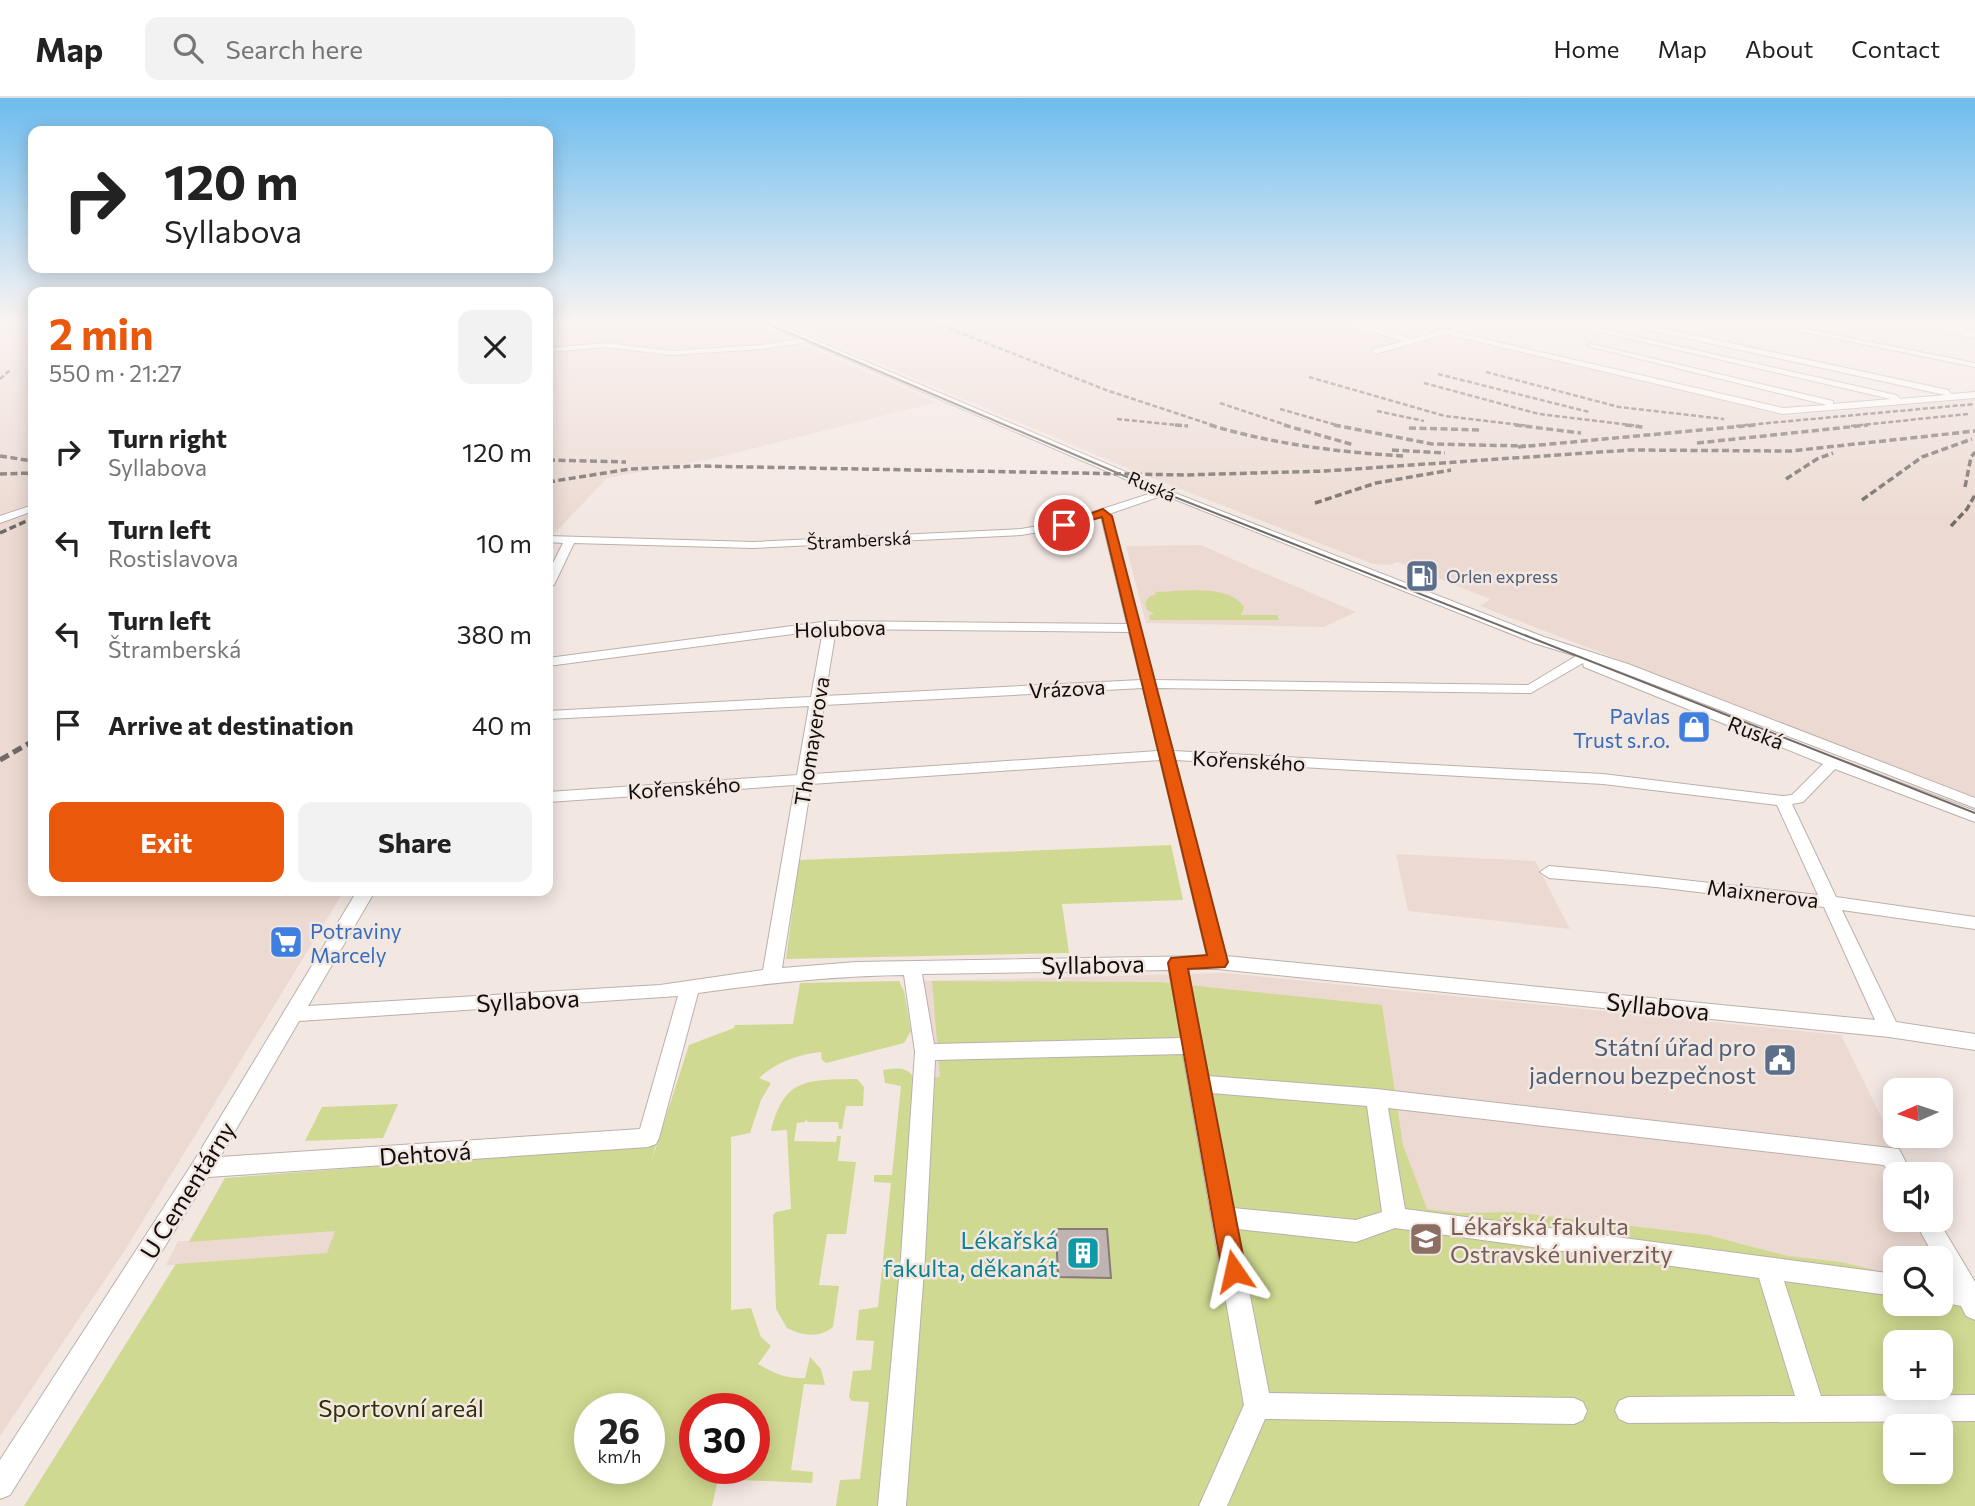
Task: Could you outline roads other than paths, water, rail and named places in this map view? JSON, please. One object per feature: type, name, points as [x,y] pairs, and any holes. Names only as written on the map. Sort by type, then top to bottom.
[{"type":"street","name":"Ruská","points":[[922,389],[1164,492],[1539,640],[1615,677],[1975,817]]},
{"type":"street","points":[[1687,389],[1783,411],[1850,408],[1975,396]]},
{"type":"street","points":[[1769,389],[1850,408]]},
{"type":"street","points":[[1852,389],[1911,402]]},
{"type":"street","points":[[1926,389],[1964,397]]},
{"type":"street","name":"Štramberská","points":[[553,538],[753,545],[990,534],[1047,529],[1164,492]]},
{"type":"street","points":[[0,520],[28,510]]},
{"type":"street","points":[[1103,512],[1107,518],[1218,962]]},
{"type":"street","points":[[553,574],[569,539]]},
{"type":"street","name":"Holubova","points":[[553,661],[830,625],[1135,628]]},
{"type":"street","name":"Thomayerova","points":[[771,976],[830,625]]},
{"type":"street","name":"Ruská","points":[[1539,640],[1623,667],[1975,803]]},
{"type":"street","name":"Vrázova","points":[[553,715],[1147,684],[1531,689],[1580,659]]},
{"type":"street","name":"Kořenského","points":[[553,797],[1167,755],[1603,779],[1783,801]]},
{"type":"street","points":[[1834,761],[1797,799],[1783,801],[1889,1029]]},
{"type":"street","name":"Maixnerova","points":[[1549,872],[1630,878],[1829,901],[1975,923]]},
{"type":"street","name":"U Cementárny","points":[[0,1485],[202,1168],[363,896]]},
{"type":"street","name":"Syllabova","points":[[293,1014],[690,988],[771,976],[912,968],[1218,962],[1889,1029],[1975,1042]]},
{"type":"street","points":[[1177,963],[1258,1406],[1213,1506]]},
{"type":"street","points":[[892,1506],[913,1257],[925,1052],[912,968]]},
{"type":"street","name":"Dehtová","points":[[202,1168],[648,1138],[690,988]]},
{"type":"street","points":[[925,1052],[1192,1046]]},
{"type":"street","points":[[1199,1084],[1376,1098],[1891,1156],[1894,1162]]},
{"type":"street","points":[[1376,1098],[1395,1218]]},
{"type":"street","points":[[1224,1217],[1356,1231],[1395,1218],[1883,1283]]},
{"type":"street","points":[[1933,1232],[1972,1302]]},
{"type":"street","points":[[1767,1266],[1812,1409]]},
{"type":"street","points":[[1953,1295],[1972,1302]]},
{"type":"street","points":[[1258,1406],[1574,1412]]},
{"type":"street","points":[[1628,1410],[1975,1408]]},
{"type":"tram line","points":[[920,389],[1162,492],[1975,813]]},
{"type":"railway","points":[[1103,389],[1215,426]]},
{"type":"railway","points":[[1350,389],[1445,416],[1529,426]]},
{"type":"railway","points":[[1445,389],[1539,414],[1639,426]]},
{"type":"railway","points":[[1496,389],[1589,412]]},
{"type":"railway","points":[[1549,389],[1619,407],[1724,419]]},
{"type":"railway","points":[[1220,403],[1289,426]]},
{"type":"railway","points":[[1736,426],[1975,404]]},
{"type":"railway","points":[[1280,409],[1340,426]]},
{"type":"railway","points":[[1377,411],[1424,421]]},
{"type":"railway","points":[[1851,426],[1968,414]]},
{"type":"railway","points":[[1117,419],[1188,426],[1175,425]]},
{"type":"railway","points":[[1210,425],[1305,446],[1403,456]]},
{"type":"railway","points":[[1284,425],[1354,445]]},
{"type":"railway","points":[[1334,425],[1432,444],[1526,446]]},
{"type":"railway","points":[[1515,425],[1581,433]]},
{"type":"railway","points":[[1625,425],[1643,427]]},
{"type":"railway","points":[[1518,447],[1755,425]]},
{"type":"railway","points":[[1697,443],[1868,425]]},
{"type":"railway","points":[[1409,428],[1482,430]]},
{"type":"railway","points":[[553,481],[630,469],[698,466],[1184,475],[1325,471],[1630,450],[1791,451],[1975,431]]},
{"type":"railway","points":[[1862,500],[1922,457],[1972,439]]},
{"type":"railway","points":[[1392,450],[1445,453]]},
{"type":"railway","points":[[1965,487],[1971,457],[1975,452]]},
{"type":"railway","points":[[1786,479],[1817,459],[1833,453]]},
{"type":"railway","points":[[0,456],[28,460]]},
{"type":"railway","points":[[553,460],[626,462]]},
{"type":"railway","points":[[1315,503],[1376,483],[1451,470]]},
{"type":"railway","points":[[0,474],[28,473]]},
{"type":"railway","points":[[1951,526],[1967,509],[1975,495]]},
{"type":"railway","points":[[0,533],[28,520]]},
{"type":"railway","points":[[0,760],[28,744]]},
{"type":"place","name":"Orlen express","points":[[1422,576]]},
{"type":"place","name":"Pavlas Trust s.r.o.","points":[[1694,727]]},
{"type":"place","name":"Potraviny Marcely","points":[[286,942]]},
{"type":"place","name":"Státní úřad pro jadernou bezpečnost","points":[[1780,1060]]},
{"type":"place","name":"Lékařská fakulta Ostravské univerzity","points":[[1426,1239]]},
{"type":"place","name":"Lékařská fakulta, děkanát","points":[[1083,1253]]},
{"type":"park label","name":"Sportovní areál","points":[[401,1407]]}]
